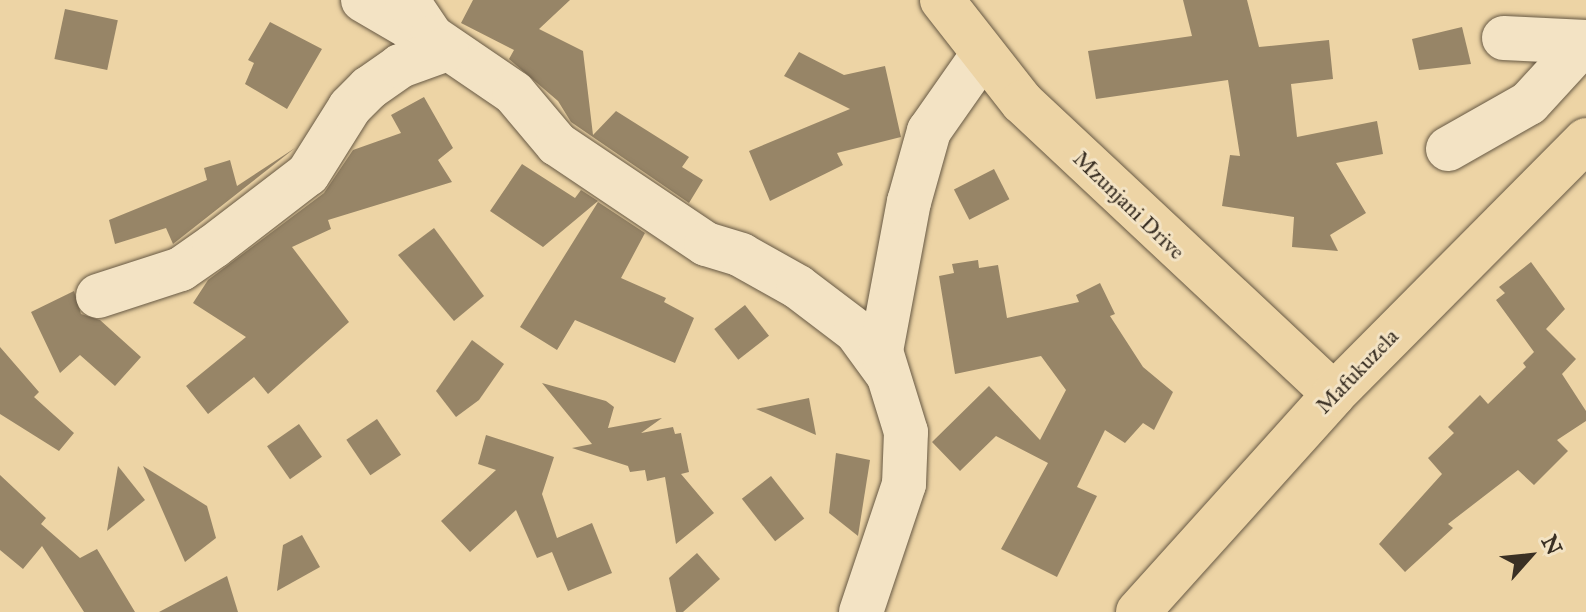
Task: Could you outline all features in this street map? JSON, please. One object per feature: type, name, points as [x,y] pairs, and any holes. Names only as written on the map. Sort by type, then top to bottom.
[{"type":"main road","name":"Mzunjani Drive","points":[[942,0],[1022,102],[1154,231],[1334,394]]},
{"type":"main road","name":"Mafukuzela","points":[[1138,612],[1334,394],[1586,140]]},
{"type":"street","points":[[363,0],[514,93],[557,144],[604,180],[706,244],[766,267],[798,287],[856,331],[888,375]]},
{"type":"street","points":[[407,0],[447,49]]},
{"type":"street","points":[[1504,38],[1586,42]]},
{"type":"street","points":[[1448,149],[1529,103],[1586,42]]},
{"type":"street","points":[[98,296],[181,269],[214,246],[308,174],[350,107],[369,88],[400,66],[447,49]]},
{"type":"street","points":[[861,612],[904,484],[906,432],[881,351],[921,155],[940,112],[983,54]]},
{"type":"building","points":[[473,0],[570,0],[539,29],[583,51],[593,135],[616,111],[689,157],[682,167],[703,180],[689,203],[571,122],[558,101],[509,59],[514,50],[461,23]]},
{"type":"building","points":[[1183,0],[1247,0],[1259,47],[1329,40],[1333,79],[1291,84],[1297,137],[1377,121],[1383,154],[1336,163],[1366,213],[1330,235],[1338,251],[1292,247],[1294,217],[1222,206],[1230,155],[1240,156],[1228,80],[1096,99],[1088,51],[1192,36]]},
{"type":"building","points":[[65,9],[118,20],[107,70],[54,59]]},
{"type":"building","points":[[270,22],[322,49],[287,109],[245,84],[254,63],[248,60]]},
{"type":"building","points":[[1462,27],[1471,64],[1419,70],[1412,39]]},
{"type":"building","points":[[799,52],[844,75],[885,66],[901,137],[837,153],[843,165],[770,201],[749,151],[850,109],[784,76]]},
{"type":"building","points":[[424,97],[453,148],[438,160],[452,182],[328,220],[331,229],[292,247],[349,322],[268,394],[254,377],[208,414],[186,386],[246,337],[193,303],[208,280],[324,193],[353,150],[401,133],[391,115]]},
{"type":"building","points":[[295,148],[173,244],[166,228],[115,244],[109,220],[207,180],[204,168],[230,160],[237,186]]},
{"type":"building","points":[[522,164],[575,198],[581,190],[598,201],[543,247],[490,211]]},
{"type":"building","points":[[994,169],[1009,199],[969,220],[954,189]]},
{"type":"building","points":[[598,202],[645,233],[621,278],[666,298],[664,302],[694,318],[675,363],[575,320],[557,350],[520,327]]},
{"type":"building","points":[[434,228],[484,296],[454,321],[398,255]]},
{"type":"building","points":[[978,260],[979,268],[998,265],[1007,318],[1079,302],[1076,295],[1100,283],[1115,314],[1110,316],[1143,367],[1173,392],[1154,430],[1143,423],[1125,443],[1105,430],[1077,487],[1097,496],[1057,577],[1001,549],[1048,463],[996,436],[960,471],[932,442],[989,386],[1040,440],[1066,390],[1041,356],[955,374],[939,276],[954,273],[952,264]]},
{"type":"building","points":[[1531,262],[1565,309],[1546,329],[1576,359],[1562,374],[1586,411],[1586,421],[1557,440],[1568,451],[1534,485],[1518,470],[1448,524],[1453,528],[1405,572],[1379,544],[1442,474],[1428,458],[1454,433],[1448,427],[1480,395],[1488,404],[1526,367],[1523,363],[1534,352],[1496,300],[1505,293],[1499,287]]},
{"type":"building","points":[[74,291],[81,314],[100,320],[141,357],[115,386],[80,355],[60,373],[31,312]]},
{"type":"building","points":[[745,305],[769,336],[738,360],[714,329]]},
{"type":"building","points":[[472,340],[504,364],[479,400],[456,417],[436,391]]},
{"type":"building","points":[[0,347],[39,392],[34,397],[74,433],[59,451],[0,414]]},
{"type":"building","points":[[542,383],[606,401],[614,407],[608,428],[662,418],[641,433],[673,427],[675,434],[681,433],[689,472],[681,474],[714,513],[676,544],[665,477],[647,481],[645,470],[630,472],[628,466],[572,448],[592,444]]},
{"type":"building","points":[[809,398],[816,435],[756,409]]},
{"type":"building","points":[[377,419],[401,455],[370,475],[346,440]]},
{"type":"building","points":[[299,424],[322,457],[290,479],[267,446]]},
{"type":"building","points":[[486,435],[554,457],[542,494],[557,538],[592,523],[612,573],[568,591],[552,552],[537,558],[516,510],[470,552],[441,521],[496,470],[478,464]]},
{"type":"building","points":[[836,453],[870,460],[858,536],[829,513]]},
{"type":"building","points":[[118,466],[145,500],[107,531]]},
{"type":"building","points":[[143,466],[207,506],[216,538],[185,562]]},
{"type":"building","points":[[0,475],[46,518],[41,524],[80,558],[97,549],[135,612],[84,612],[42,546],[23,569],[0,550]]},
{"type":"building","points":[[771,476],[804,519],[775,541],[742,499]]},
{"type":"building","points":[[302,535],[320,567],[277,591],[283,545]]},
{"type":"building","points":[[697,553],[720,579],[683,612],[676,612],[669,578]]},
{"type":"building","points":[[227,576],[238,612],[159,612]]}]
